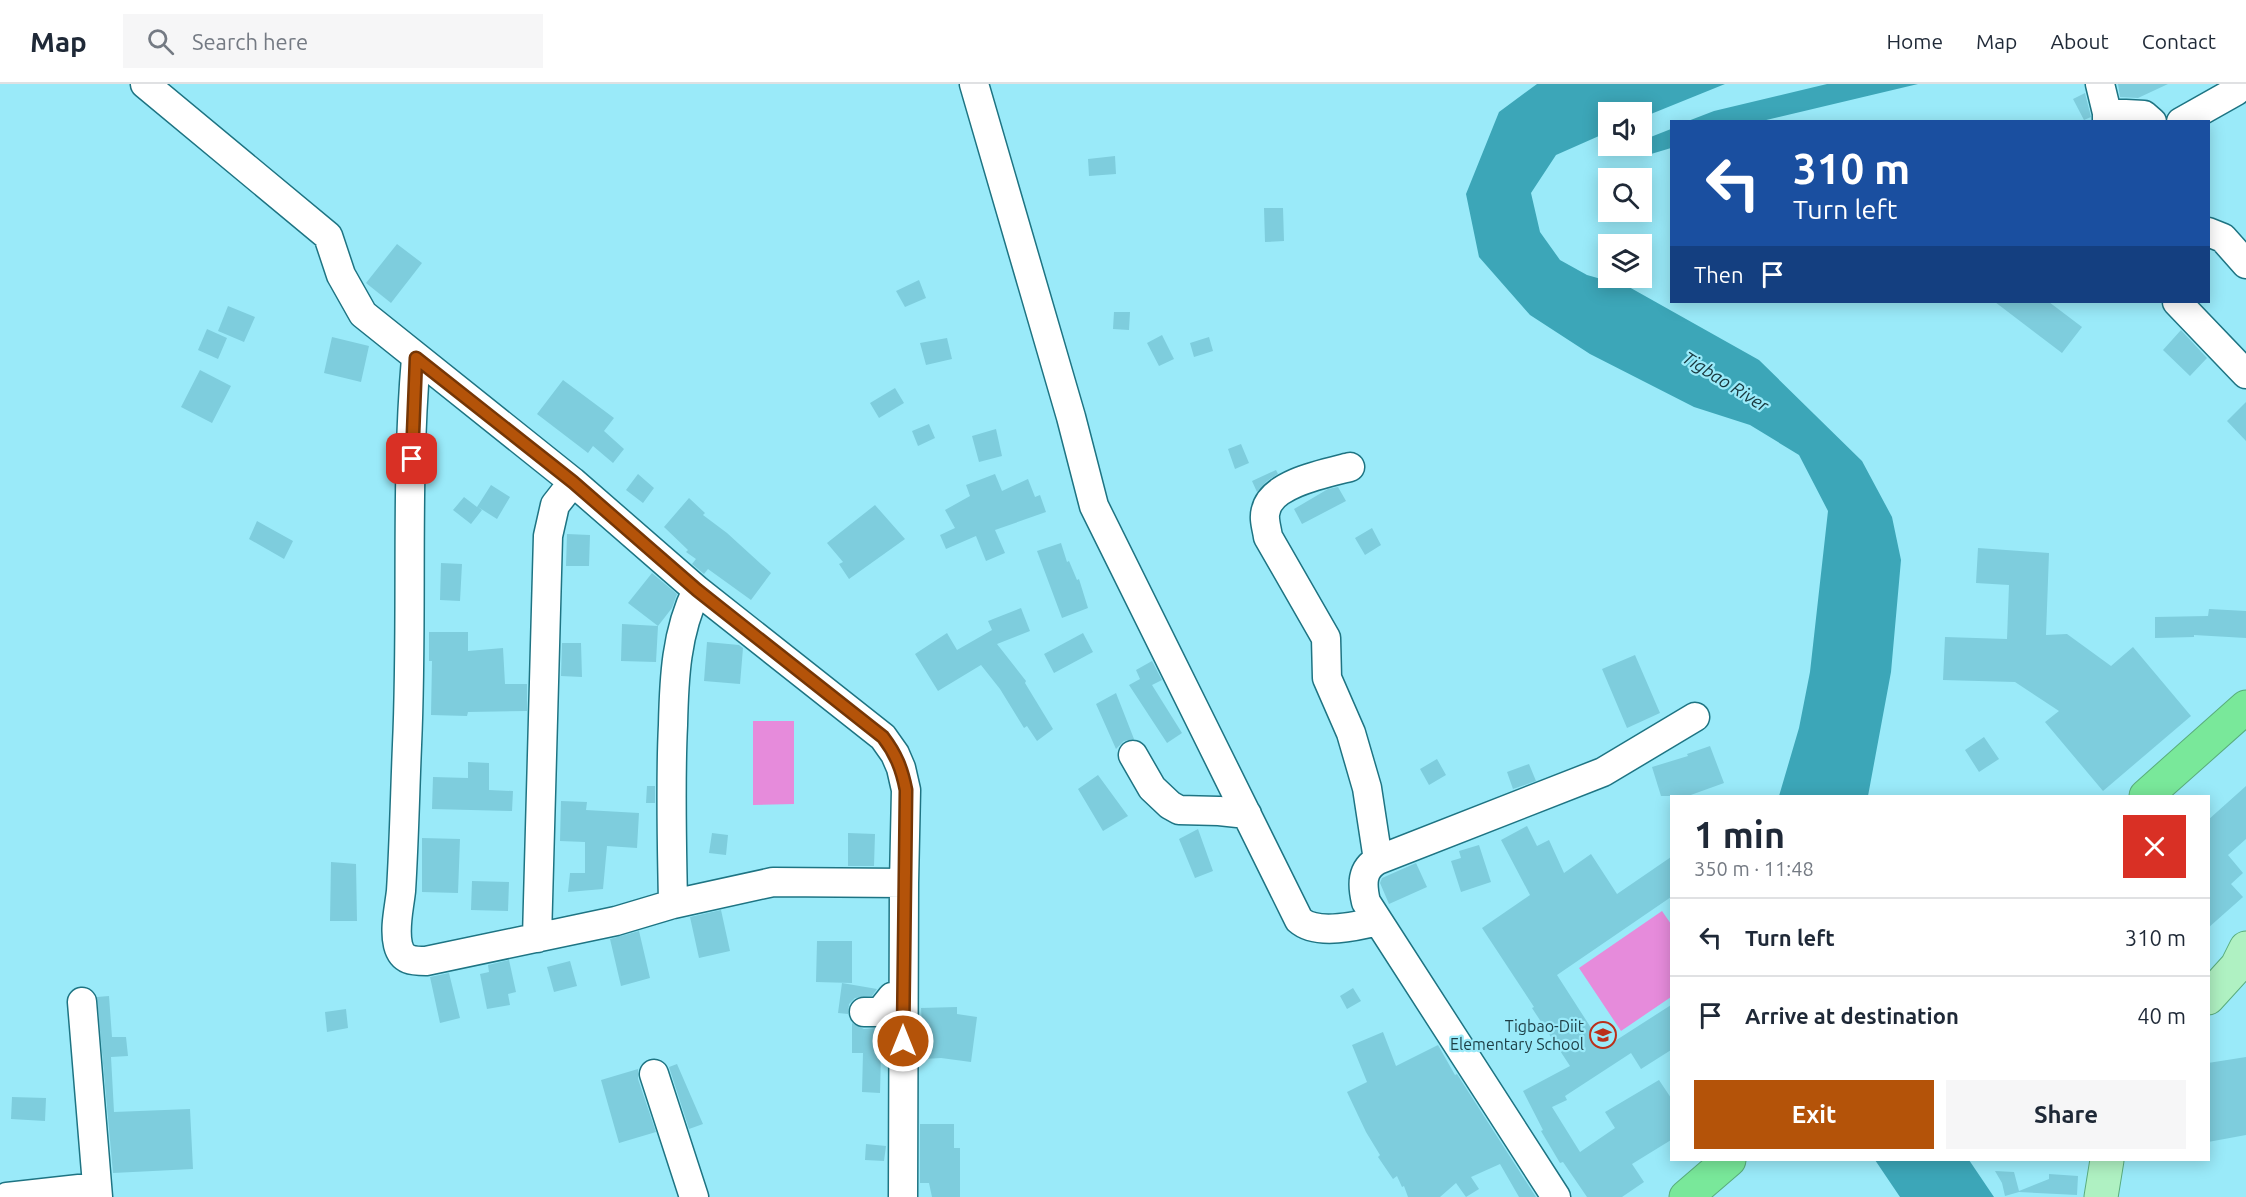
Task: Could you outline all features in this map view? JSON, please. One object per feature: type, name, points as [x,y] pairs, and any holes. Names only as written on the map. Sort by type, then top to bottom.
[{"type":"highway","points":[[2147,795],[2246,707]]},
{"type":"highway","points":[[1686,1197],[1728,1161]]},
{"type":"main road","points":[[2210,997],[2237,966],[2246,948]]},
{"type":"street","points":[[145,84],[328,236],[341,275],[363,314],[573,482],[697,590],[883,737],[895,754],[906,790],[903,1197]]},
{"type":"street","points":[[974,84],[1071,417],[1094,506],[1299,920],[1326,928],[1344,928],[1378,921]]},
{"type":"street","points":[[2100,84],[2107,117],[2144,115],[2150,120]]},
{"type":"street","points":[[2184,120],[2235,91]]},
{"type":"street","points":[[2210,233],[2223,238],[2246,264]]},
{"type":"street","points":[[2178,303],[2246,374]]},
{"type":"street","points":[[416,358],[411,501],[409,697],[396,936],[399,948],[407,959],[426,961],[537,938],[773,882],[904,883]]},
{"type":"street","points":[[1350,466],[1310,478],[1281,490],[1268,502],[1265,521],[1268,537],[1326,638],[1328,678],[1351,733],[1367,788],[1378,860]]},
{"type":"street","points":[[537,938],[548,536],[555,505],[573,482]]},
{"type":"street","points":[[673,904],[671,758],[675,666],[691,603],[697,590]]},
{"type":"street","points":[[1556,1197],[1366,902],[1362,887],[1364,874],[1371,864],[1378,860],[1603,772],[1695,717]]},
{"type":"street","points":[[1133,755],[1152,788],[1170,805],[1179,810],[1247,814]]},
{"type":"street","points":[[864,1012],[880,1012],[892,997],[903,996]]},
{"type":"street","points":[[7,1197],[97,1192],[82,1002]]},
{"type":"street","points":[[654,1074],[694,1197]]},
{"type":"shaded area","points":[[753,721],[794,721],[794,804],[753,805]]},
{"type":"shaded area","points":[[1662,911],[1670,923],[1670,998],[1621,1031],[1579,968]]},
{"type":"water","name":"Tigbao River","points":[[1537,84],[1725,84],[1652,114],[1652,102],[1598,102],[1598,136],[1556,155],[1531,193],[1540,232],[1560,260],[1587,275],[1598,278],[1598,288],[1631,288],[1759,360],[1862,461],[1892,517],[1901,560],[1891,672],[1868,795],[1779,795],[1799,728],[1810,672],[1828,511],[1799,455],[1750,425],[1694,407],[1590,354],[1530,315],[1479,257],[1466,194],[1499,112]]},
{"type":"water","points":[[1827,84],[1918,84],[1766,120],[1691,120],[1714,111]]},
{"type":"water","points":[[1670,129],[1670,148],[1652,154],[1652,136]]},
{"type":"water","points":[[1876,1161],[1970,1161],[1994,1197],[1900,1197]]},
{"type":"building","points":[[2118,84],[2168,84],[2138,98],[2120,97]]},
{"type":"building","points":[[2085,93],[2091,117],[2084,120],[2073,99]]},
{"type":"building","points":[[1115,156],[1116,174],[1089,176],[1088,159]]},
{"type":"building","points":[[1264,208],[1283,208],[1284,241],[1265,242]]},
{"type":"building","points":[[397,244],[422,263],[391,303],[366,283]]},
{"type":"building","points":[[919,280],[926,298],[905,307],[896,291]]},
{"type":"building","points":[[1996,303],[2050,303],[2082,327],[2062,353]]},
{"type":"building","points":[[228,306],[255,317],[244,342],[218,331]]},
{"type":"building","points":[[1114,312],[1130,312],[1129,330],[1113,329]]},
{"type":"building","points":[[207,329],[227,338],[218,359],[198,350]]},
{"type":"building","points":[[2181,330],[2207,358],[2190,376],[2163,350]]},
{"type":"building","points":[[1162,335],[1174,359],[1159,366],[1147,343]]},
{"type":"building","points":[[332,337],[369,346],[361,382],[324,373]]},
{"type":"building","points":[[1209,337],[1213,351],[1194,357],[1190,343]]},
{"type":"building","points":[[947,338],[952,359],[926,365],[920,343]]},
{"type":"building","points":[[200,370],[231,386],[212,423],[181,407]]},
{"type":"building","points":[[563,380],[614,418],[604,431],[624,449],[613,463],[593,446],[588,453],[537,414]]},
{"type":"building","points":[[895,388],[904,403],[879,418],[870,403]]},
{"type":"building","points":[[2246,402],[2246,441],[2227,421]]},
{"type":"building","points":[[929,424],[935,438],[918,446],[912,431]]},
{"type":"building","points":[[996,429],[1002,456],[979,462],[972,436]]},
{"type":"building","points":[[1241,444],[1249,463],[1235,469],[1228,449]]},
{"type":"building","points":[[1276,470],[1278,474],[1267,481],[1257,492],[1252,481]]},
{"type":"building","points":[[638,474],[654,488],[643,503],[626,490]]},
{"type":"building","points":[[995,474],[1002,491],[1028,479],[1035,497],[1040,495],[1046,512],[995,530],[1005,553],[986,561],[976,536],[946,549],[940,535],[955,528],[945,510],[970,496],[966,485]]},
{"type":"building","points":[[491,485],[510,497],[497,519],[478,507],[482,510],[471,524],[453,510],[464,497],[477,507]]},
{"type":"building","points":[[1338,487],[1346,501],[1302,524],[1294,509],[1328,489]]},
{"type":"building","points":[[689,498],[705,513],[703,515],[727,533],[771,573],[751,600],[708,569],[704,574],[692,564],[696,559],[686,552],[688,550],[664,527]]},
{"type":"building","points":[[875,505],[905,539],[849,579],[839,564],[843,562],[827,543]]},
{"type":"building","points":[[257,521],[293,541],[284,559],[249,539]]},
{"type":"building","points":[[1372,528],[1381,545],[1365,555],[1355,538]]},
{"type":"building","points":[[567,534],[590,535],[589,566],[566,566]]},
{"type":"building","points":[[1061,543],[1067,562],[1069,561],[1077,580],[1079,579],[1088,608],[1062,618],[1037,551]]},
{"type":"building","points":[[1978,548],[2049,553],[2046,635],[2067,634],[2111,666],[2133,647],[2191,716],[2103,791],[2045,722],[2059,711],[2015,682],[1943,680],[1945,637],[2007,639],[2009,585],[1976,583]]},
{"type":"building","points":[[441,563],[462,564],[460,601],[440,600]]},
{"type":"building","points":[[652,573],[677,594],[672,608],[658,626],[628,603]]},
{"type":"building","points":[[1021,608],[1030,631],[997,644],[1026,681],[1025,683],[1053,729],[1037,741],[1027,726],[1024,728],[1000,689],[981,665],[938,691],[915,654],[947,633],[957,650],[992,630],[988,621]]},
{"type":"building","points":[[2209,609],[2246,611],[2246,638],[2194,635],[2194,637],[2155,638],[2155,617],[2208,616]]},
{"type":"building","points":[[622,624],[658,626],[656,662],[621,661]]},
{"type":"building","points":[[429,632],[468,632],[468,651],[503,648],[505,684],[527,684],[527,711],[468,712],[467,716],[431,715],[432,661],[429,661]]},
{"type":"building","points":[[1083,633],[1093,652],[1054,673],[1044,654]]},
{"type":"building","points":[[707,642],[739,645],[743,648],[740,684],[704,681]]},
{"type":"building","points":[[562,643],[581,643],[582,677],[561,676]]},
{"type":"building","points":[[1635,655],[1660,713],[1627,728],[1602,669]]},
{"type":"building","points":[[1152,661],[1162,680],[1152,685],[1182,733],[1167,743],[1129,685],[1140,679],[1136,670]]},
{"type":"building","points":[[1116,693],[1134,739],[1124,741],[1116,749],[1096,704]]},
{"type":"building","points":[[1984,737],[1999,759],[1979,772],[1965,750]]},
{"type":"building","points":[[1710,746],[1724,783],[1691,795],[1661,796],[1652,767],[1688,756],[1687,754]]},
{"type":"building","points":[[1437,759],[1446,775],[1429,785],[1420,769]]},
{"type":"building","points":[[468,762],[489,763],[489,790],[513,791],[512,811],[432,809],[433,777],[468,778]]},
{"type":"building","points":[[1529,764],[1536,781],[1513,789],[1507,772]]},
{"type":"building","points":[[1098,775],[1128,816],[1103,831],[1078,789]]},
{"type":"building","points":[[647,786],[655,786],[655,803],[646,803]]},
{"type":"building","points":[[2246,786],[2246,839],[2228,855],[2243,873],[2231,884],[2243,897],[2210,926],[2210,818]]},
{"type":"building","points":[[561,801],[587,802],[586,810],[639,813],[637,848],[607,846],[603,889],[568,892],[570,873],[585,873],[585,842],[560,841]]},
{"type":"building","points":[[1527,826],[1537,846],[1549,840],[1564,873],[1591,854],[1617,894],[1670,858],[1670,898],[1557,975],[1604,1048],[1670,1006],[1670,1051],[1641,1069],[1631,1053],[1565,1096],[1567,1100],[1552,1107],[1580,1152],[1615,1128],[1605,1112],[1659,1080],[1670,1096],[1670,1141],[1632,1164],[1644,1182],[1622,1197],[1587,1197],[1563,1162],[1560,1163],[1541,1131],[1543,1130],[1523,1091],[1570,1066],[1482,928],[1530,895],[1501,840]]},
{"type":"building","points":[[1198,829],[1213,871],[1195,878],[1179,839]]},
{"type":"building","points":[[712,833],[728,835],[726,855],[709,853]]},
{"type":"building","points":[[848,833],[875,834],[874,866],[848,866]]},
{"type":"building","points":[[422,838],[460,839],[458,893],[422,892]]},
{"type":"building","points":[[1479,845],[1491,882],[1461,892],[1451,861],[1461,858],[1459,851]]},
{"type":"building","points":[[331,862],[356,864],[357,921],[330,921]]},
{"type":"building","points":[[1416,863],[1427,887],[1389,904],[1380,883],[1382,878]]},
{"type":"building","points":[[472,881],[509,882],[508,911],[471,910]]},
{"type":"building","points":[[721,910],[730,951],[699,958],[690,917]]},
{"type":"building","points":[[639,931],[650,978],[621,986],[610,939]]},
{"type":"building","points":[[817,941],[852,941],[852,983],[816,982]]},
{"type":"building","points":[[509,960],[516,992],[508,994],[510,1005],[487,1009],[480,974],[489,972],[488,965]]},
{"type":"building","points":[[570,961],[577,986],[554,992],[547,967]]},
{"type":"building","points":[[449,973],[460,1018],[440,1023],[430,977]]},
{"type":"building","points":[[842,983],[877,989],[872,996],[855,998],[849,1004],[848,1014],[838,1013]]},
{"type":"building","points":[[1353,988],[1361,1001],[1347,1009],[1340,996]]},
{"type":"building","points":[[109,996],[112,1037],[126,1037],[128,1056],[111,1057],[114,1112],[190,1109],[193,1169],[113,1173],[97,997]]},
{"type":"building","points":[[957,1007],[957,1014],[977,1017],[971,1062],[941,1058],[924,1059],[921,1008]]},
{"type":"building","points":[[346,1009],[348,1028],[327,1032],[325,1012]]},
{"type":"building","points":[[852,1023],[864,1029],[887,1027],[887,1053],[881,1053],[880,1093],[862,1092],[863,1053],[852,1053]]},
{"type":"building","points":[[1383,1032],[1396,1066],[1438,1045],[1455,1075],[1457,1074],[1536,1197],[1519,1197],[1500,1164],[1471,1177],[1479,1189],[1466,1197],[1456,1183],[1440,1197],[1408,1197],[1397,1176],[1393,1179],[1378,1157],[1380,1155],[1347,1092],[1367,1082],[1352,1045]]},
{"type":"building","points":[[2246,1057],[2246,1135],[2210,1142],[2210,1063]]},
{"type":"building","points":[[677,1064],[703,1124],[689,1129],[669,1067]]},
{"type":"building","points":[[638,1069],[638,1079],[656,1132],[619,1143],[601,1080]]},
{"type":"building","points":[[12,1097],[46,1098],[45,1121],[11,1119]]},
{"type":"building","points":[[920,1124],[954,1124],[954,1148],[960,1148],[960,1197],[932,1197],[929,1183],[920,1183]]},
{"type":"building","points":[[866,1144],[886,1146],[884,1161],[865,1160]]},
{"type":"building","points":[[1995,1171],[2014,1172],[2019,1191],[2049,1179],[2049,1174],[2078,1176],[2077,1195],[2019,1192],[2005,1196],[2002,1183]]},
{"type":"place","name":"Tigbao-Diit Elementary School","points":[[1603,1035]]},
{"type":"route","points":[[412,459],[416,358],[573,482],[697,590],[883,737],[895,754],[906,790],[903,1041]]}]
